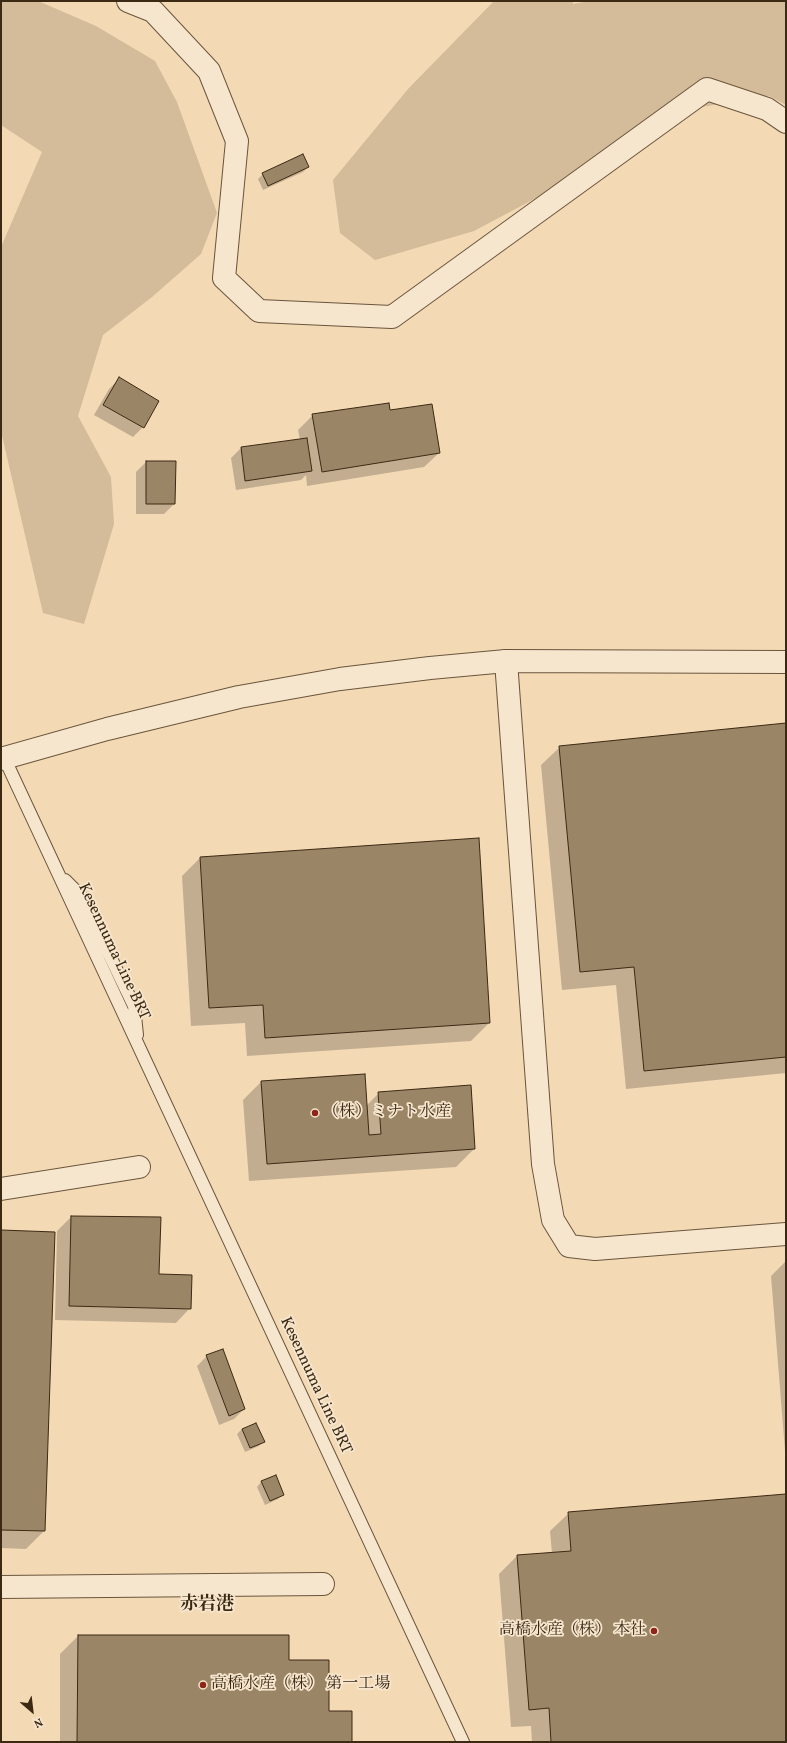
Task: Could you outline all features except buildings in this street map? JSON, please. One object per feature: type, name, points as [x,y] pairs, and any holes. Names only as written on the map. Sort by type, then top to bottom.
[{"type":"street","points":[[128,1],[153,11],[209,71],[237,140],[224,278],[259,312],[392,317],[707,89],[767,109],[786,122]]},
{"type":"street","points":[[2,756],[239,697],[340,679],[430,668],[506,661],[786,662]]},
{"type":"street","points":[[506,661],[543,1164],[553,1220],[569,1246],[595,1249],[786,1234]]},
{"type":"street","points":[[1,1189],[139,1167]]},
{"type":"street","points":[[1,1586],[324,1584]]},
{"type":"lane","name":"Kesennuma Line BRT","points":[[2,756],[59,874],[81,896],[134,1006],[138,1044],[463,1742]]},
{"type":"shaded area","points":[[1,1],[38,1],[96,26],[155,61],[177,102],[217,213],[201,254],[152,297],[103,335],[78,416],[111,477],[114,524],[84,624],[43,613],[1,431],[1,247],[42,152],[1,125]]},
{"type":"shaded area","points":[[494,1],[573,1],[573,4],[589,1],[786,1],[786,105],[769,96],[671,112],[572,179],[474,231],[375,260],[340,233],[333,180],[408,89]]},
{"type":"place","name":"（株）ミナト水産","points":[[315,1113]]},
{"type":"place","name":"高橋水産（株） 本社","points":[[654,1631]]},
{"type":"place","name":"高橋水産（株） 第一工場","points":[[203,1685]]},
{"type":"district","name":"赤岩港","points":[[207,1606]]}]
